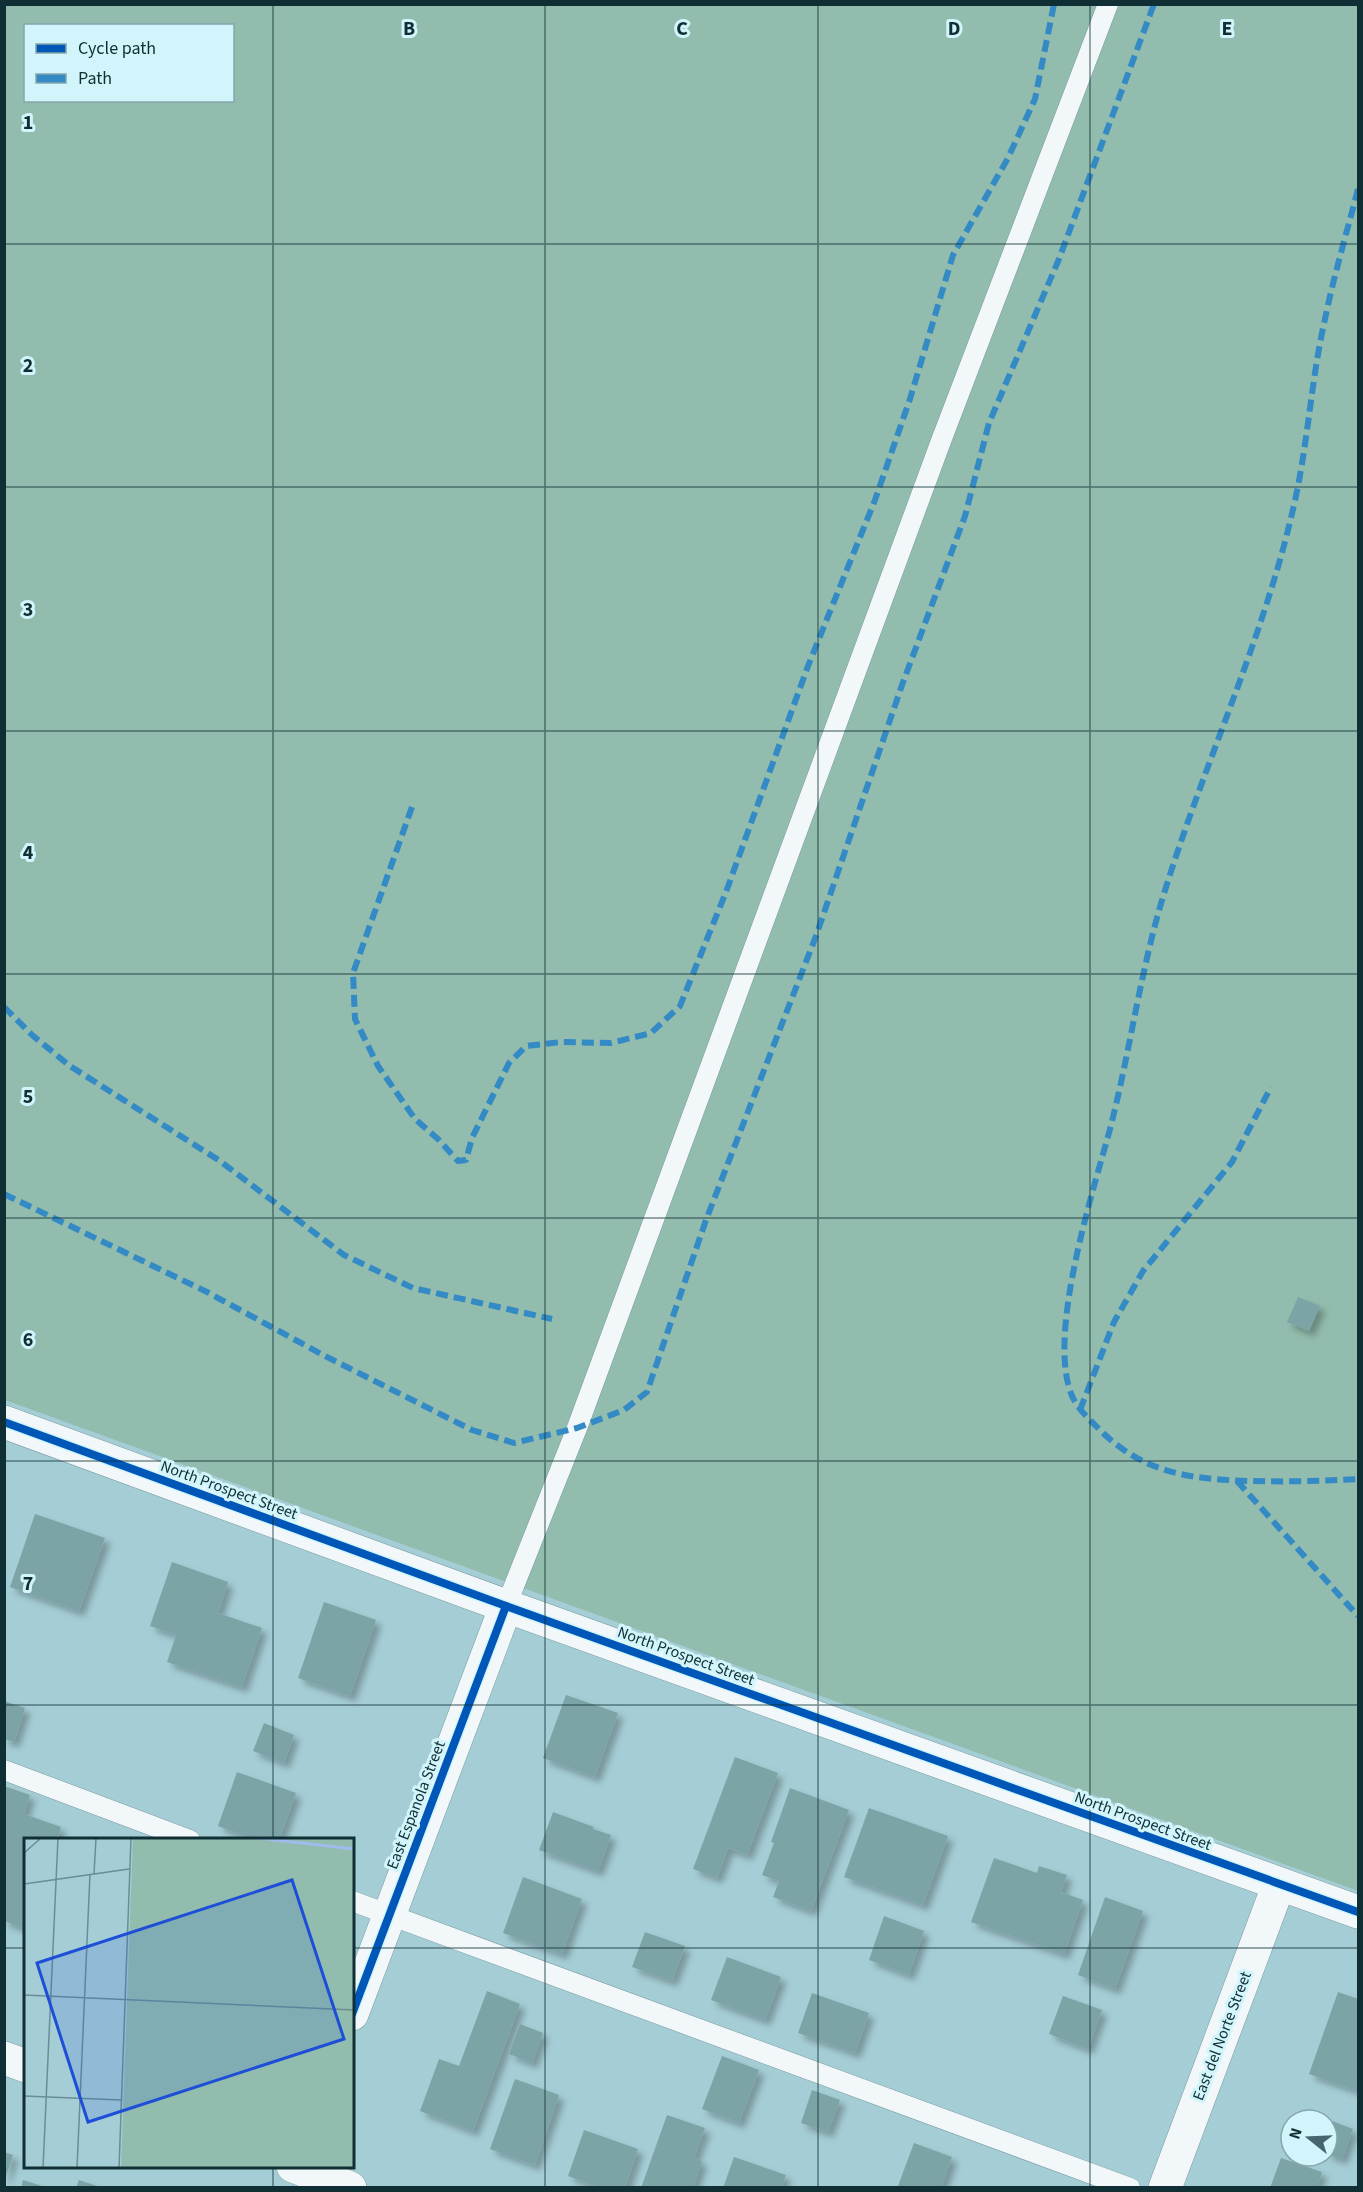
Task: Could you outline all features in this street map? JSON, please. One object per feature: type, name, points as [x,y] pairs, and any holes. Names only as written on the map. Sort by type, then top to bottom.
[{"type":"street","name":"North Prospect Street","points":[[4,1422],[506,1606],[1359,1912]]},
{"type":"street","name":"East Espanola Street","points":[[354,2009],[506,1606]]},
{"type":"street","name":"East del Norte Street","points":[[1165,2187],[1278,1884]]},
{"type":"street","points":[[4,2058],[24,2065]]},
{"type":"street","points":[[288,2187],[294,2168]]},
{"type":"street","points":[[297,2168],[350,2187]]},
{"type":"lane","points":[[506,1606],[577,1428],[941,441],[1108,4]]},
{"type":"lane","points":[[4,1770],[187,1838]]},
{"type":"lane","points":[[354,1902],[1130,2187]]},
{"type":"green space","points":[[4,5],[1358,5],[1358,1891],[5,1400]]},
{"type":"building","points":[[1298,1297],[1320,1306],[1309,1331],[1287,1322]]},
{"type":"building","points":[[35,1514],[105,1538],[79,1611],[10,1587]]},
{"type":"building","points":[[172,1562],[228,1582],[218,1613],[262,1628],[242,1687],[167,1662],[176,1635],[150,1626]]},
{"type":"building","points":[[324,1602],[376,1620],[350,1696],[298,1678]]},
{"type":"building","points":[[566,1695],[618,1713],[595,1777],[543,1758]]},
{"type":"building","points":[[4,1701],[25,1708],[14,1742],[4,1739]]},
{"type":"building","points":[[264,1723],[294,1735],[284,1763],[253,1751]]},
{"type":"building","points":[[735,1757],[778,1773],[747,1855],[728,1848],[717,1878],[693,1869]]},
{"type":"building","points":[[237,1772],[296,1793],[280,1838],[251,1838],[218,1826]]},
{"type":"building","points":[[4,1786],[30,1795],[24,1814],[61,1827],[58,1838],[24,1838],[24,1928],[4,1921]]},
{"type":"building","points":[[790,1788],[849,1810],[811,1911],[773,1897],[779,1881],[762,1875]]},
{"type":"building","points":[[869,1808],[948,1836],[923,1905],[844,1877]]},
{"type":"building","points":[[553,1812],[611,1835],[598,1871],[539,1850]]},
{"type":"building","points":[[994,1858],[1037,1873],[1039,1866],[1067,1875],[1061,1892],[1083,1900],[1064,1954],[971,1922]]},
{"type":"building","points":[[523,1877],[582,1899],[562,1954],[503,1933]]},
{"type":"building","points":[[1105,1897],[1143,1911],[1115,1989],[1078,1975]]},
{"type":"building","points":[[884,1916],[924,1931],[909,1975],[869,1960]]},
{"type":"building","points":[[645,1932],[685,1946],[672,1981],[632,1967]]},
{"type":"building","points":[[727,1957],[781,1977],[765,2020],[711,2000]]},
{"type":"building","points":[[487,1991],[520,2004],[473,2131],[420,2111],[439,2059],[459,2066]]},
{"type":"building","points":[[1338,1992],[1358,1999],[1358,2080],[1355,2090],[1309,2074]]},
{"type":"building","points":[[812,1993],[869,2013],[855,2053],[798,2033]]},
{"type":"building","points":[[1063,1996],[1102,2010],[1088,2049],[1049,2034]]},
{"type":"building","points":[[520,2024],[543,2033],[532,2063],[509,2054]]},
{"type":"building","points":[[722,2056],[759,2070],[739,2123],[702,2109]]},
{"type":"building","points":[[515,2079],[559,2095],[535,2165],[490,2149]]},
{"type":"building","points":[[812,2090],[840,2100],[828,2132],[801,2123]]},
{"type":"building","points":[[667,2115],[705,2128],[694,2158],[702,2161],[693,2188],[641,2188]]},
{"type":"building","points":[[1339,2124],[1353,2129],[1342,2159],[1339,2158]]},
{"type":"building","points":[[584,2130],[638,2149],[625,2188],[600,2188],[568,2176]]},
{"type":"building","points":[[914,2143],[952,2157],[941,2188],[898,2186]]},
{"type":"building","points":[[4,2152],[13,2155],[5,2179],[4,2179]]},
{"type":"building","points":[[734,2157],[786,2175],[781,2188],[723,2188]]},
{"type":"building","points":[[1279,2163],[1279,2168],[1310,2168],[1322,2172],[1317,2188],[1270,2188]]},
{"type":"building","points":[[23,2180],[45,2187],[45,2188],[21,2188]]},
{"type":"building","points":[[79,2180],[100,2187],[100,2188],[76,2188]]},
{"type":"marked path","points":[[412,807],[353,973],[355,1019],[378,1066],[415,1119],[458,1161],[466,1160],[472,1138],[509,1063],[526,1046],[561,1042],[611,1043],[651,1033],[680,1006],[726,892],[808,666],[875,500],[910,399],[953,255],[1008,158],[1035,99],[1054,4]]},
{"type":"marked path","points":[[4,1194],[207,1292],[325,1356],[472,1430],[514,1443],[577,1428],[624,1410],[647,1392],[706,1220],[816,936],[902,685],[965,516],[989,423],[1059,259],[1154,4]]},
{"type":"marked path","points":[[1358,189],[1325,319],[1294,505],[1266,607],[1193,806],[1160,907],[1117,1101],[1083,1226],[1068,1304],[1065,1340],[1066,1372],[1073,1398],[1078,1406],[1115,1443],[1149,1464],[1186,1475],[1227,1480],[1358,1479]]},
{"type":"marked path","points":[[4,1007],[32,1035],[70,1066],[220,1161],[344,1255],[413,1288],[552,1319]]},
{"type":"marked path","points":[[1080,1410],[1114,1322],[1143,1271],[1232,1162],[1271,1087]]},
{"type":"marked path","points":[[1237,1481],[1358,1616]]},
{"type":"cycle path","points":[[4,1422],[506,1606],[1358,1912]]},
{"type":"cycle path","points":[[354,2009],[506,1606]]}]
